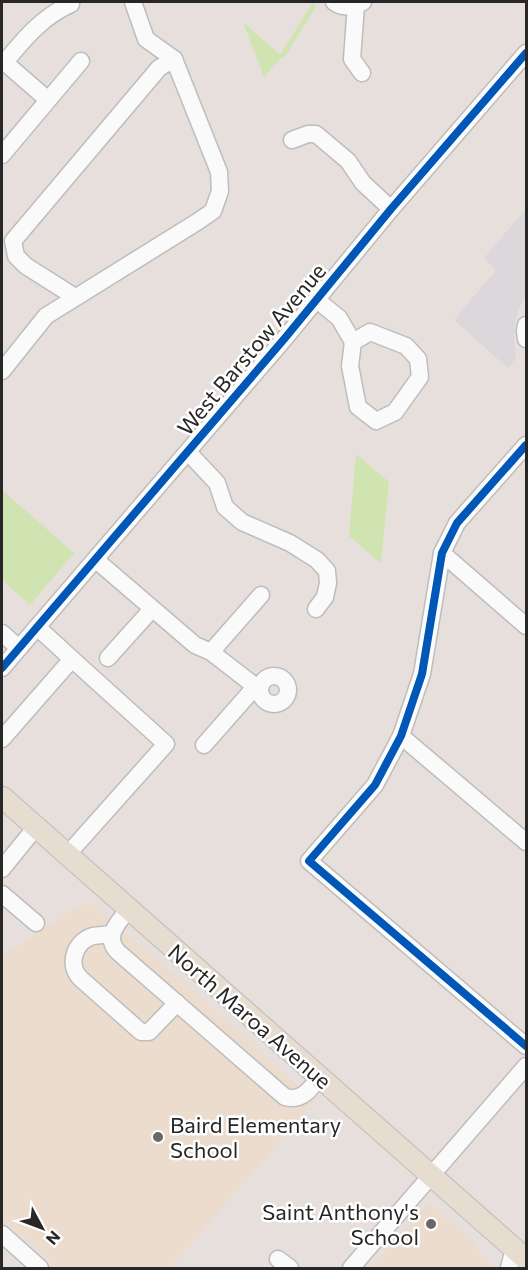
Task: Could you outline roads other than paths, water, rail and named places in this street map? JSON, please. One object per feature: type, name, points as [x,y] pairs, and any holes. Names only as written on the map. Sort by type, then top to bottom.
[{"type":"main road","name":"North Maroa Avenue","points":[[2,797],[520,1253]]},
{"type":"street","points":[[48,100],[3,61],[45,19],[56,10],[75,2]]},
{"type":"street","points":[[2,371],[46,316],[213,211],[220,191],[219,172],[174,59],[146,39],[133,2]]},
{"type":"street","points":[[334,2],[348,6],[360,3],[352,59],[362,73]]},
{"type":"street","name":"West Barstow Avenue","points":[[2,668],[285,339],[392,209],[526,53]]},
{"type":"street","points":[[75,297],[26,266],[16,256],[13,241],[159,68],[174,59]]},
{"type":"street","points":[[2,155],[81,61]]},
{"type":"street","points":[[292,140],[308,134],[316,134],[348,161],[358,178],[392,209]]},
{"type":"street","points":[[317,300],[339,318],[353,342],[350,366],[358,407],[376,421],[395,412],[420,377],[418,359],[406,346],[370,332],[353,342]]},
{"type":"street","points":[[526,325],[526,339]]},
{"type":"street","points":[[526,445],[457,523],[442,553],[422,674],[401,736],[375,785],[309,861],[526,1046]]},
{"type":"street","points":[[188,452],[217,483],[225,507],[242,522],[290,543],[316,560],[327,571],[328,583],[325,597],[316,609]]},
{"type":"street","points":[[442,553],[526,626]]},
{"type":"street","points":[[96,560],[195,645],[211,652],[258,688],[204,745]]},
{"type":"street","points":[[211,652],[261,595]]},
{"type":"street","points":[[108,658],[152,609]]},
{"type":"street","points":[[37,627],[166,744],[67,855]]},
{"type":"street","points":[[2,633],[19,648]]},
{"type":"street","points":[[2,740],[72,659]]},
{"type":"street","points":[[401,736],[526,842]]},
{"type":"street","points":[[2,869],[36,827]]},
{"type":"street","points":[[2,894],[36,922]]},
{"type":"street","points":[[129,909],[115,926],[112,934],[114,948],[285,1097],[295,1099],[303,1096],[320,1077]]},
{"type":"street","points":[[112,934],[91,936],[82,942],[78,947],[73,965],[76,974],[141,1032],[149,1032],[177,1003]]},
{"type":"street","points":[[351,1269],[526,1066]]},
{"type":"street","points":[[2,1234],[40,1269]]},
{"type":"street","points":[[509,1269],[520,1253]]},
{"type":"place","name":"Baird Elementary School","points":[[158,1137]]},
{"type":"place","name":"Saint Anthony's School","points":[[431,1224]]}]
